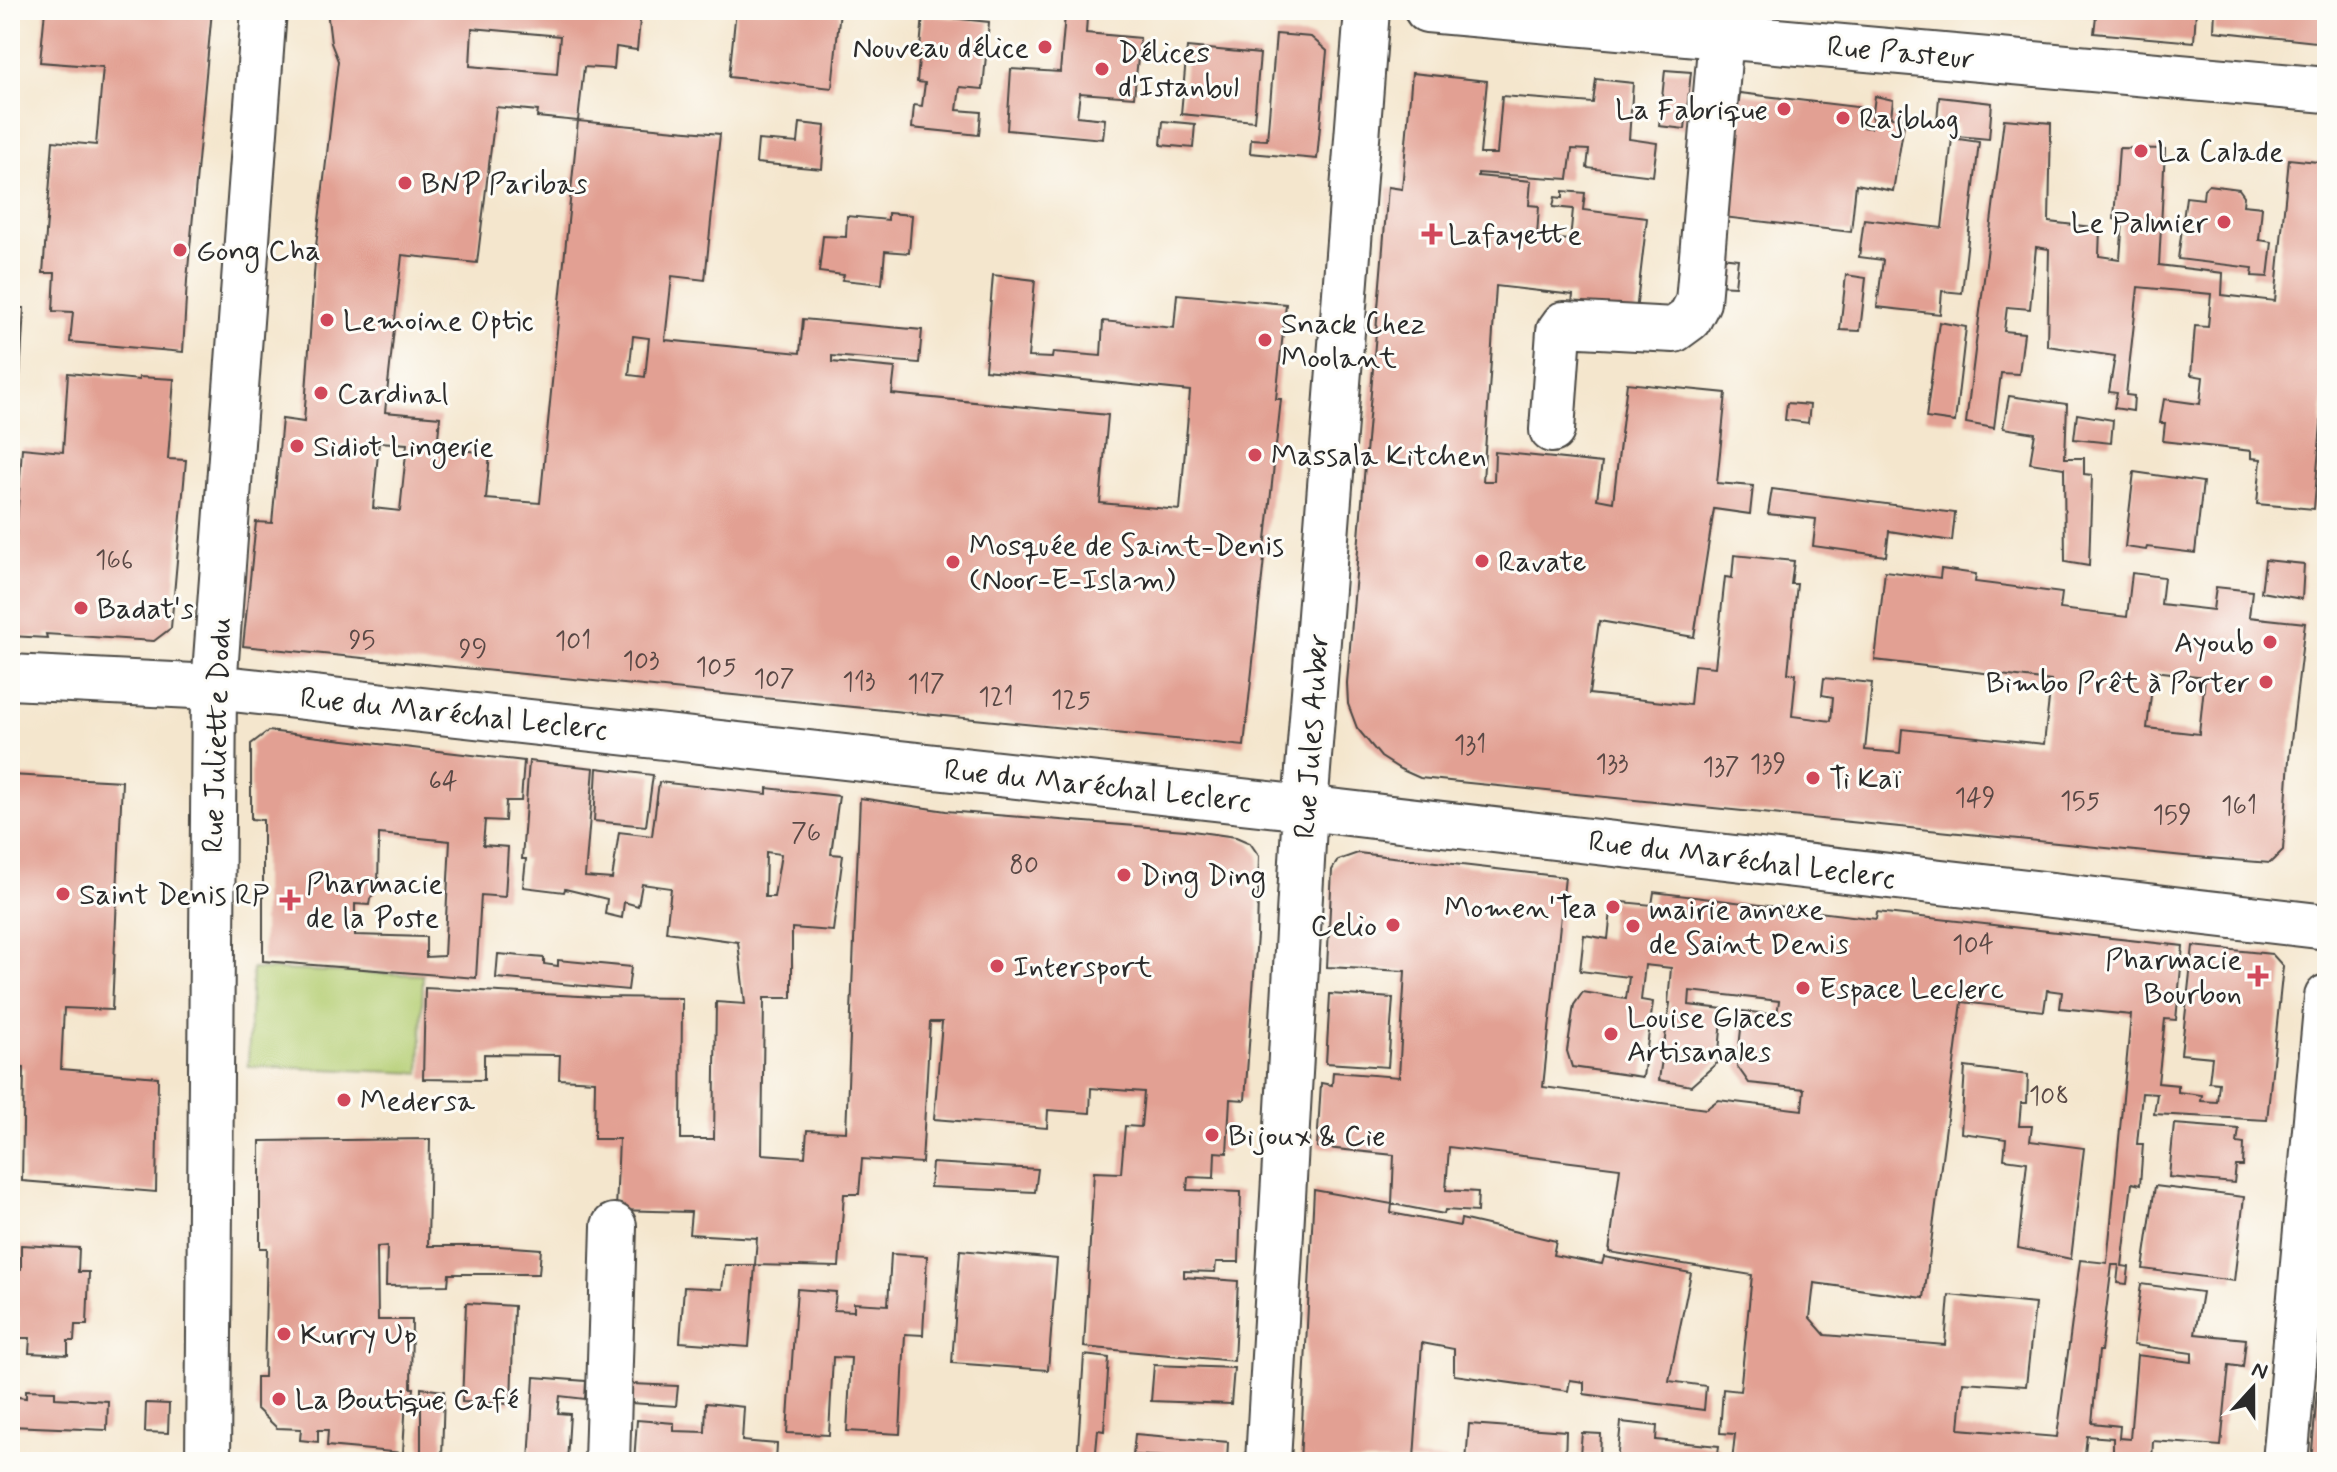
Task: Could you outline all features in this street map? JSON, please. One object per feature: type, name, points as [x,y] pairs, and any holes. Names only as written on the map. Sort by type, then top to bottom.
[{"type":"street","name":"Rue Juliette Dodu","points":[[208,1462],[214,687],[264,10]]},
{"type":"street","name":"Rue Jules Auber","points":[[1268,1462],[1305,808],[1367,10]]},
{"type":"street","name":"Rue Pasteur","points":[[1427,10],[2327,90]]},
{"type":"street","points":[[1552,430],[1559,331],[1564,324],[1674,330],[1689,319],[1698,302],[1721,36]]},
{"type":"street","name":"Rue du Maréchal Leclerc","points":[[10,677],[214,687],[1305,808],[2327,927]]},
{"type":"street","points":[[2285,1462],[2327,997]]},
{"type":"street","points":[[607,1462],[614,1226]]},
{"type":"green space","points":[[252,969],[423,975],[420,1073],[248,1066]]},
{"type":"building","points":[[45,10],[212,10],[183,352],[70,342],[73,312],[53,311],[55,273],[43,273],[53,141],[96,145],[103,67],[40,62]]},
{"type":"building","points":[[327,10],[641,10],[637,50],[616,47],[614,69],[584,67],[578,121],[720,134],[705,280],[672,276],[665,340],[800,353],[803,319],[922,330],[919,363],[832,356],[832,362],[895,368],[892,394],[1108,415],[1100,503],[1180,510],[1190,391],[985,370],[993,275],[1035,280],[1028,357],[1052,358],[1053,352],[1101,356],[1103,321],[1174,328],[1177,294],[1286,304],[1276,399],[1281,399],[1244,746],[243,646],[256,522],[272,523],[282,419],[304,422],[316,246],[338,61],[331,43]],"holes":[[[472,28],[560,36],[557,74],[470,66]],[[496,107],[538,111],[537,117],[578,121],[540,503],[486,499],[490,453],[437,448],[440,417],[385,412],[402,255],[477,263]],[[633,336],[649,338],[645,377],[629,375]],[[379,442],[407,444],[400,511],[373,508]]]},
{"type":"building","points":[[736,10],[840,10],[832,88],[729,77]]},
{"type":"building","points":[[2054,10],[2196,10],[2194,42],[2094,33],[2096,16]]},
{"type":"building","points":[[2215,10],[2327,10],[2327,37],[2325,43],[2214,31]]},
{"type":"building","points":[[923,15],[989,22],[983,89],[960,87],[957,110],[981,112],[979,135],[912,128],[914,105],[922,106],[925,83],[917,82]]},
{"type":"building","points":[[1065,15],[1087,17],[1086,33],[1140,38],[1134,97],[1080,93],[1077,116],[1105,119],[1103,139],[1007,130],[1011,69],[1060,72]]},
{"type":"building","points":[[1276,34],[1311,37],[1327,51],[1317,159],[1250,153],[1251,139],[1267,140]]},
{"type":"building","points":[[1187,47],[1260,54],[1254,121],[1181,114]]},
{"type":"building","points":[[1665,70],[1691,72],[1685,129],[1659,126]]},
{"type":"building","points":[[1412,73],[1487,81],[1480,154],[1497,154],[1502,96],[1593,103],[1596,79],[1633,83],[1629,139],[1657,143],[1653,176],[1587,168],[1589,150],[1572,149],[1568,179],[1478,173],[1478,176],[1531,181],[1529,205],[1539,206],[1537,237],[1570,240],[1573,209],[1553,207],[1555,197],[1563,198],[1563,191],[1585,193],[1583,210],[1647,218],[1635,320],[1571,313],[1573,295],[1496,286],[1483,481],[1494,481],[1495,452],[1602,463],[1597,499],[1613,502],[1627,383],[1726,393],[1717,483],[1753,486],[1750,514],[1714,509],[1694,637],[1599,621],[1589,694],[1690,705],[1694,665],[1715,667],[1725,577],[1732,578],[1734,555],[1794,561],[1791,584],[1797,584],[1788,673],[1796,674],[1792,716],[1831,721],[1833,697],[1822,695],[1824,678],[1872,683],[1865,750],[1900,753],[1902,729],[2044,744],[2051,681],[1875,660],[1885,571],[1940,578],[1941,569],[1976,574],[1975,582],[2062,593],[2060,609],[2127,617],[2132,573],[2164,577],[2161,604],[2213,610],[2216,587],[2252,591],[2249,617],[2305,623],[2289,759],[2283,850],[2270,863],[2184,856],[1420,778],[1381,757],[1357,728],[1348,704],[1347,683],[1388,187],[1402,189]],"holes":[[[2154,671],[2205,677],[2199,734],[2147,728]]]},
{"type":"building","points":[[1740,93],[1865,108],[1862,127],[1871,128],[1875,96],[1893,100],[1891,117],[1905,118],[1893,191],[1856,184],[1851,232],[1723,217]]},
{"type":"building","points":[[1939,97],[1992,103],[1989,139],[1957,136],[1957,124],[1937,123]]},
{"type":"building","points":[[2004,119],[2051,123],[2049,222],[2100,228],[2099,256],[2120,259],[2123,220],[2114,219],[2119,148],[2165,149],[2159,265],[2223,273],[2222,295],[2275,301],[2289,159],[2327,163],[2327,350],[2314,509],[2257,504],[2261,459],[2251,458],[2251,451],[2163,441],[2165,423],[2160,423],[2164,399],[2200,404],[2203,377],[2191,375],[2195,326],[2208,327],[2211,294],[2138,287],[2126,395],[2134,396],[2133,411],[2114,408],[2117,393],[2109,392],[2115,356],[2047,346],[2049,249],[2036,247],[2030,309],[2007,307],[2004,331],[2024,333],[2019,374],[2001,373],[1994,428],[1966,423]]},
{"type":"building","points":[[1163,121],[1195,124],[1193,148],[1161,145]]},
{"type":"building","points":[[800,123],[825,126],[822,169],[756,163],[758,140],[798,143]]},
{"type":"building","points":[[1952,138],[1979,142],[1962,293],[1942,291],[1940,314],[1877,307],[1883,260],[1859,257],[1864,219],[1942,228]]},
{"type":"building","points":[[2208,185],[2239,189],[2244,196],[2243,205],[2262,207],[2259,240],[2272,242],[2268,277],[2252,276],[2253,268],[2178,259],[2186,197],[2203,199],[2204,189]]},
{"type":"building","points":[[888,213],[912,215],[909,253],[885,251],[882,284],[842,280],[844,275],[819,272],[823,236],[846,237],[847,216],[888,220]]},
{"type":"building","points":[[1720,257],[1738,259],[1735,286],[1716,285]]},
{"type":"building","points":[[1846,275],[1866,278],[1860,331],[1840,330]]},
{"type":"building","points":[[10,308],[24,308],[18,412],[10,412]]},
{"type":"building","points":[[1939,322],[1966,327],[1955,422],[1926,418]]},
{"type":"building","points":[[68,373],[139,380],[139,377],[174,379],[168,459],[186,460],[171,628],[154,641],[46,634],[47,638],[10,636],[10,536],[16,537],[22,448],[63,452]]},
{"type":"building","points":[[2009,396],[2067,404],[2065,458],[2084,458],[2084,474],[2092,475],[2089,566],[2065,562],[2064,468],[2030,463],[2035,433],[2003,428]]},
{"type":"building","points":[[1787,403],[1810,405],[1808,423],[1785,420]]},
{"type":"building","points":[[2077,414],[2113,420],[2111,443],[2074,439]]},
{"type":"building","points":[[2134,472],[2203,482],[2195,553],[2125,547]]},
{"type":"building","points":[[1772,489],[1955,513],[1952,541],[1889,531],[1886,556],[1813,546],[1816,519],[1768,514]]},
{"type":"building","points":[[2265,560],[2304,564],[2302,599],[2261,592]]},
{"type":"building","points":[[268,731],[524,761],[521,801],[506,801],[505,821],[485,820],[483,845],[508,847],[505,897],[481,895],[476,978],[263,961],[263,820],[251,819],[251,744]],"holes":[[[379,834],[450,841],[444,956],[426,957],[426,937],[355,935],[355,904],[369,905],[378,887]]]},
{"type":"building","points":[[529,761],[594,768],[585,877],[612,879],[619,832],[652,836],[659,782],[767,794],[767,788],[839,796],[831,854],[843,855],[833,931],[792,928],[792,998],[764,998],[762,1154],[805,1157],[807,1130],[846,1132],[860,798],[946,811],[1185,830],[1236,837],[1250,843],[1259,856],[1257,935],[1245,1100],[1230,1099],[1227,1153],[1215,1152],[1214,1178],[1188,1177],[1187,1190],[1241,1192],[1239,1262],[1216,1262],[1215,1272],[1184,1271],[1184,1277],[1238,1281],[1234,1361],[1084,1347],[1094,1172],[1121,1173],[1125,1126],[1141,1127],[1144,1092],[1091,1088],[1090,1113],[1048,1110],[1047,1128],[934,1119],[942,1022],[930,1022],[922,1163],[862,1159],[859,1194],[844,1194],[839,1267],[755,1265],[757,1238],[689,1234],[691,1212],[616,1210],[619,1139],[594,1139],[595,1081],[559,1079],[560,1055],[484,1054],[484,1080],[423,1079],[425,988],[682,998],[681,1139],[714,1139],[716,1002],[745,1004],[738,942],[666,932],[671,888],[642,884],[638,906],[624,902],[622,918],[605,914],[607,899],[565,889],[564,892],[523,887],[526,859],[522,859]],"holes":[[[766,852],[781,854],[774,897],[765,897]]]},
{"type":"building","points":[[597,768],[653,775],[646,826],[594,821]]},
{"type":"building","name":"Saint Denis RP","points":[[10,775],[122,781],[112,1010],[64,1008],[61,1069],[158,1077],[156,1192],[22,1181],[24,1068],[10,1067]]},
{"type":"building","points":[[1358,853],[1565,877],[1543,1087],[1706,1109],[1718,1100],[1802,1110],[1804,1089],[1749,1083],[1737,1066],[1743,1011],[1777,1015],[1779,1001],[1690,991],[1689,1005],[1723,1009],[1718,1062],[1691,1086],[1659,1080],[1670,1003],[1671,968],[1645,965],[1641,1000],[1653,1002],[1643,1077],[1572,1067],[1567,1051],[1574,1005],[1583,992],[1626,999],[1629,977],[1580,971],[1584,935],[1608,939],[1612,901],[1652,905],[1654,892],[1876,919],[1877,912],[2183,946],[2176,1020],[2165,1019],[2158,1083],[2178,1085],[2178,1092],[2202,1095],[2201,1101],[2217,1102],[2219,1083],[2209,1082],[2212,1057],[2181,1054],[2193,946],[2272,954],[2283,966],[2267,1120],[2154,1114],[2157,1094],[2142,1093],[2137,1144],[2143,1144],[2140,1185],[2132,1183],[2122,1266],[2129,1267],[2127,1284],[2117,1283],[2119,1265],[2112,1265],[2099,1351],[2092,1423],[2120,1426],[2119,1438],[2130,1439],[2137,1355],[2192,1362],[2192,1353],[2133,1345],[2141,1284],[2202,1292],[2195,1334],[2246,1339],[2243,1367],[2229,1365],[2221,1446],[2153,1441],[2152,1462],[2113,1461],[2113,1438],[2087,1436],[2084,1462],[1732,1462],[1735,1434],[1720,1433],[1723,1389],[1740,1391],[1752,1275],[1609,1252],[1620,1168],[1449,1147],[1446,1190],[1478,1192],[1477,1212],[1445,1210],[1444,1214],[1392,1204],[1394,1155],[1317,1147],[1321,1083],[1332,1085],[1333,1072],[1399,1077],[1405,971],[1327,967],[1332,870],[1338,860]],"holes":[[[2047,990],[2062,992],[2060,1008],[2131,1015],[2107,1263],[2080,1260],[2057,1437],[1959,1429],[1963,1382],[2026,1386],[2035,1304],[1949,1295],[1945,1345],[1825,1335],[1810,1318],[1814,1283],[1924,1298],[1962,1002],[2044,1011]]]},
{"type":"building","points":[[498,954],[544,958],[544,964],[558,966],[558,960],[631,967],[628,990],[496,978]]},
{"type":"building","points":[[1330,994],[1393,998],[1388,1067],[1326,1063]]},
{"type":"building","points":[[1965,1067],[2028,1075],[2027,1103],[2021,1103],[2019,1126],[2032,1126],[2030,1141],[2084,1148],[2071,1259],[2018,1248],[2027,1162],[2004,1159],[2006,1139],[1961,1133]]},
{"type":"building","points":[[2174,1124],[2239,1129],[2237,1143],[2244,1144],[2243,1166],[2236,1166],[2234,1183],[2169,1177]]},
{"type":"building","points":[[430,1139],[428,1246],[541,1249],[539,1274],[449,1274],[448,1285],[386,1286],[387,1246],[377,1247],[378,1320],[412,1320],[411,1388],[414,1388],[413,1399],[406,1398],[403,1453],[327,1446],[328,1430],[318,1430],[318,1442],[300,1440],[301,1429],[277,1428],[256,1408],[256,1377],[264,1377],[267,1248],[260,1248],[260,1141]]},
{"type":"building","points":[[932,1163],[1038,1169],[1035,1192],[930,1187]]},
{"type":"building","points":[[2155,1186],[2244,1197],[2234,1281],[2143,1269]]},
{"type":"building","points":[[1314,1190],[1392,1204],[1391,1213],[1460,1226],[1461,1219],[1556,1241],[1553,1255],[1602,1264],[1604,1257],[1691,1273],[1669,1381],[1706,1386],[1704,1410],[1584,1394],[1584,1382],[1570,1380],[1568,1391],[1454,1375],[1454,1349],[1422,1343],[1414,1458],[1447,1462],[1300,1462]]},
{"type":"building","points":[[21,1245],[79,1248],[78,1272],[89,1272],[87,1325],[75,1325],[74,1341],[68,1341],[68,1355],[29,1353],[30,1338],[17,1338],[19,1317],[10,1317],[10,1268],[21,1269]]},
{"type":"building","points":[[960,1250],[1057,1259],[1048,1370],[952,1363]]},
{"type":"building","points":[[891,1254],[927,1256],[923,1335],[905,1334],[900,1434],[847,1431],[851,1358],[833,1357],[829,1435],[787,1433],[797,1289],[836,1292],[834,1310],[854,1311],[854,1303],[888,1305]]},
{"type":"building","points":[[725,1265],[755,1265],[749,1347],[680,1342],[684,1287],[722,1289]]},
{"type":"building","points":[[466,1303],[514,1306],[511,1404],[462,1402]]},
{"type":"building","points":[[1084,1355],[1109,1358],[1104,1431],[1098,1430],[1095,1462],[1077,1462]]},
{"type":"building","points":[[1154,1365],[1234,1368],[1231,1404],[1151,1401]]},
{"type":"building","points":[[534,1377],[586,1381],[585,1399],[560,1396],[558,1413],[570,1414],[567,1462],[529,1462]]},
{"type":"building","points":[[632,1384],[678,1386],[676,1406],[631,1403]]},
{"type":"building","points":[[421,1388],[444,1391],[442,1458],[421,1455]]},
{"type":"building","points":[[26,1390],[55,1391],[55,1398],[108,1401],[107,1430],[10,1426],[10,1396],[26,1398]]},
{"type":"building","points":[[2317,1392],[2327,1393],[2327,1462],[2311,1462]]},
{"type":"building","points":[[146,1403],[169,1404],[168,1433],[145,1432]]},
{"type":"building","points":[[706,1403],[744,1407],[742,1441],[777,1444],[776,1462],[634,1462],[637,1420],[674,1423],[674,1431],[705,1432]]},
{"type":"building","points":[[1621,1422],[1657,1426],[1656,1440],[1719,1446],[1717,1462],[1617,1462]]},
{"type":"building","points":[[1469,1424],[1566,1431],[1565,1462],[1466,1462]]},
{"type":"building","points":[[1582,1433],[1601,1434],[1600,1456],[1580,1454]]},
{"type":"building","points":[[1135,1434],[1228,1442],[1227,1462],[1180,1462],[1180,1458],[1133,1455]]},
{"type":"place","name":"Nouveau délice","points":[[1045,47]]},
{"type":"place","name":"Délices d'Istanbul","points":[[1102,69]]},
{"type":"place","name":"La Fabrique","points":[[1784,109]]},
{"type":"place","name":"Rajbhog","points":[[1843,118]]},
{"type":"place","name":"La Calade","points":[[2141,151]]},
{"type":"place","name":"BNP Paribas","points":[[405,183]]},
{"type":"place","name":"Le Palmier","points":[[2224,222]]},
{"type":"place","name":"Lafayette","points":[[1432,234]]},
{"type":"place","name":"Gong Cha","points":[[180,250]]},
{"type":"place","name":"Lemoine Optic","points":[[327,320]]},
{"type":"place","name":"Snack Chez Moolant","points":[[1265,340]]},
{"type":"place","name":"Cardinal","points":[[321,393]]},
{"type":"place","name":"Sidiot Lingerie","points":[[297,446]]},
{"type":"place","name":"Massala Kitchen","points":[[1255,455]]},
{"type":"place","name":"Ravate","points":[[1482,561]]},
{"type":"place","name":"Mosquée de Saint-Denis (Noor-E-Islam)","points":[[953,562]]},
{"type":"place","name":"Badat's","points":[[81,608]]},
{"type":"place","name":"Ayoub","points":[[2270,642]]},
{"type":"place","name":"Bimbo Prêt à Porter","points":[[2266,682]]},
{"type":"place","name":"Ti Kaï","points":[[1813,778]]},
{"type":"place","name":"Ding Ding","points":[[1124,875]]},
{"type":"place","name":"Saint Denis RP","points":[[63,894]]},
{"type":"place","name":"Pharmacie de la Poste","points":[[290,900]]},
{"type":"place","name":"Momen'Tea","points":[[1613,907]]},
{"type":"place","name":"Celio","points":[[1393,925]]},
{"type":"place","name":"mairie annexe de Saint Denis","points":[[1633,926]]},
{"type":"place","name":"Intersport","points":[[997,966]]},
{"type":"place","name":"Pharmacie Bourbon","points":[[2258,976]]},
{"type":"place","name":"Espace Leclerc","points":[[1803,988]]},
{"type":"place","name":"Louise Glaces Artisanales","points":[[1611,1034]]},
{"type":"place","name":"Medersa","points":[[344,1100]]},
{"type":"place","name":"Bijoux & Cie","points":[[1212,1135]]},
{"type":"place","name":"Kurry Up","points":[[284,1334]]},
{"type":"place","name":"La Boutique Café","points":[[279,1399]]}]
